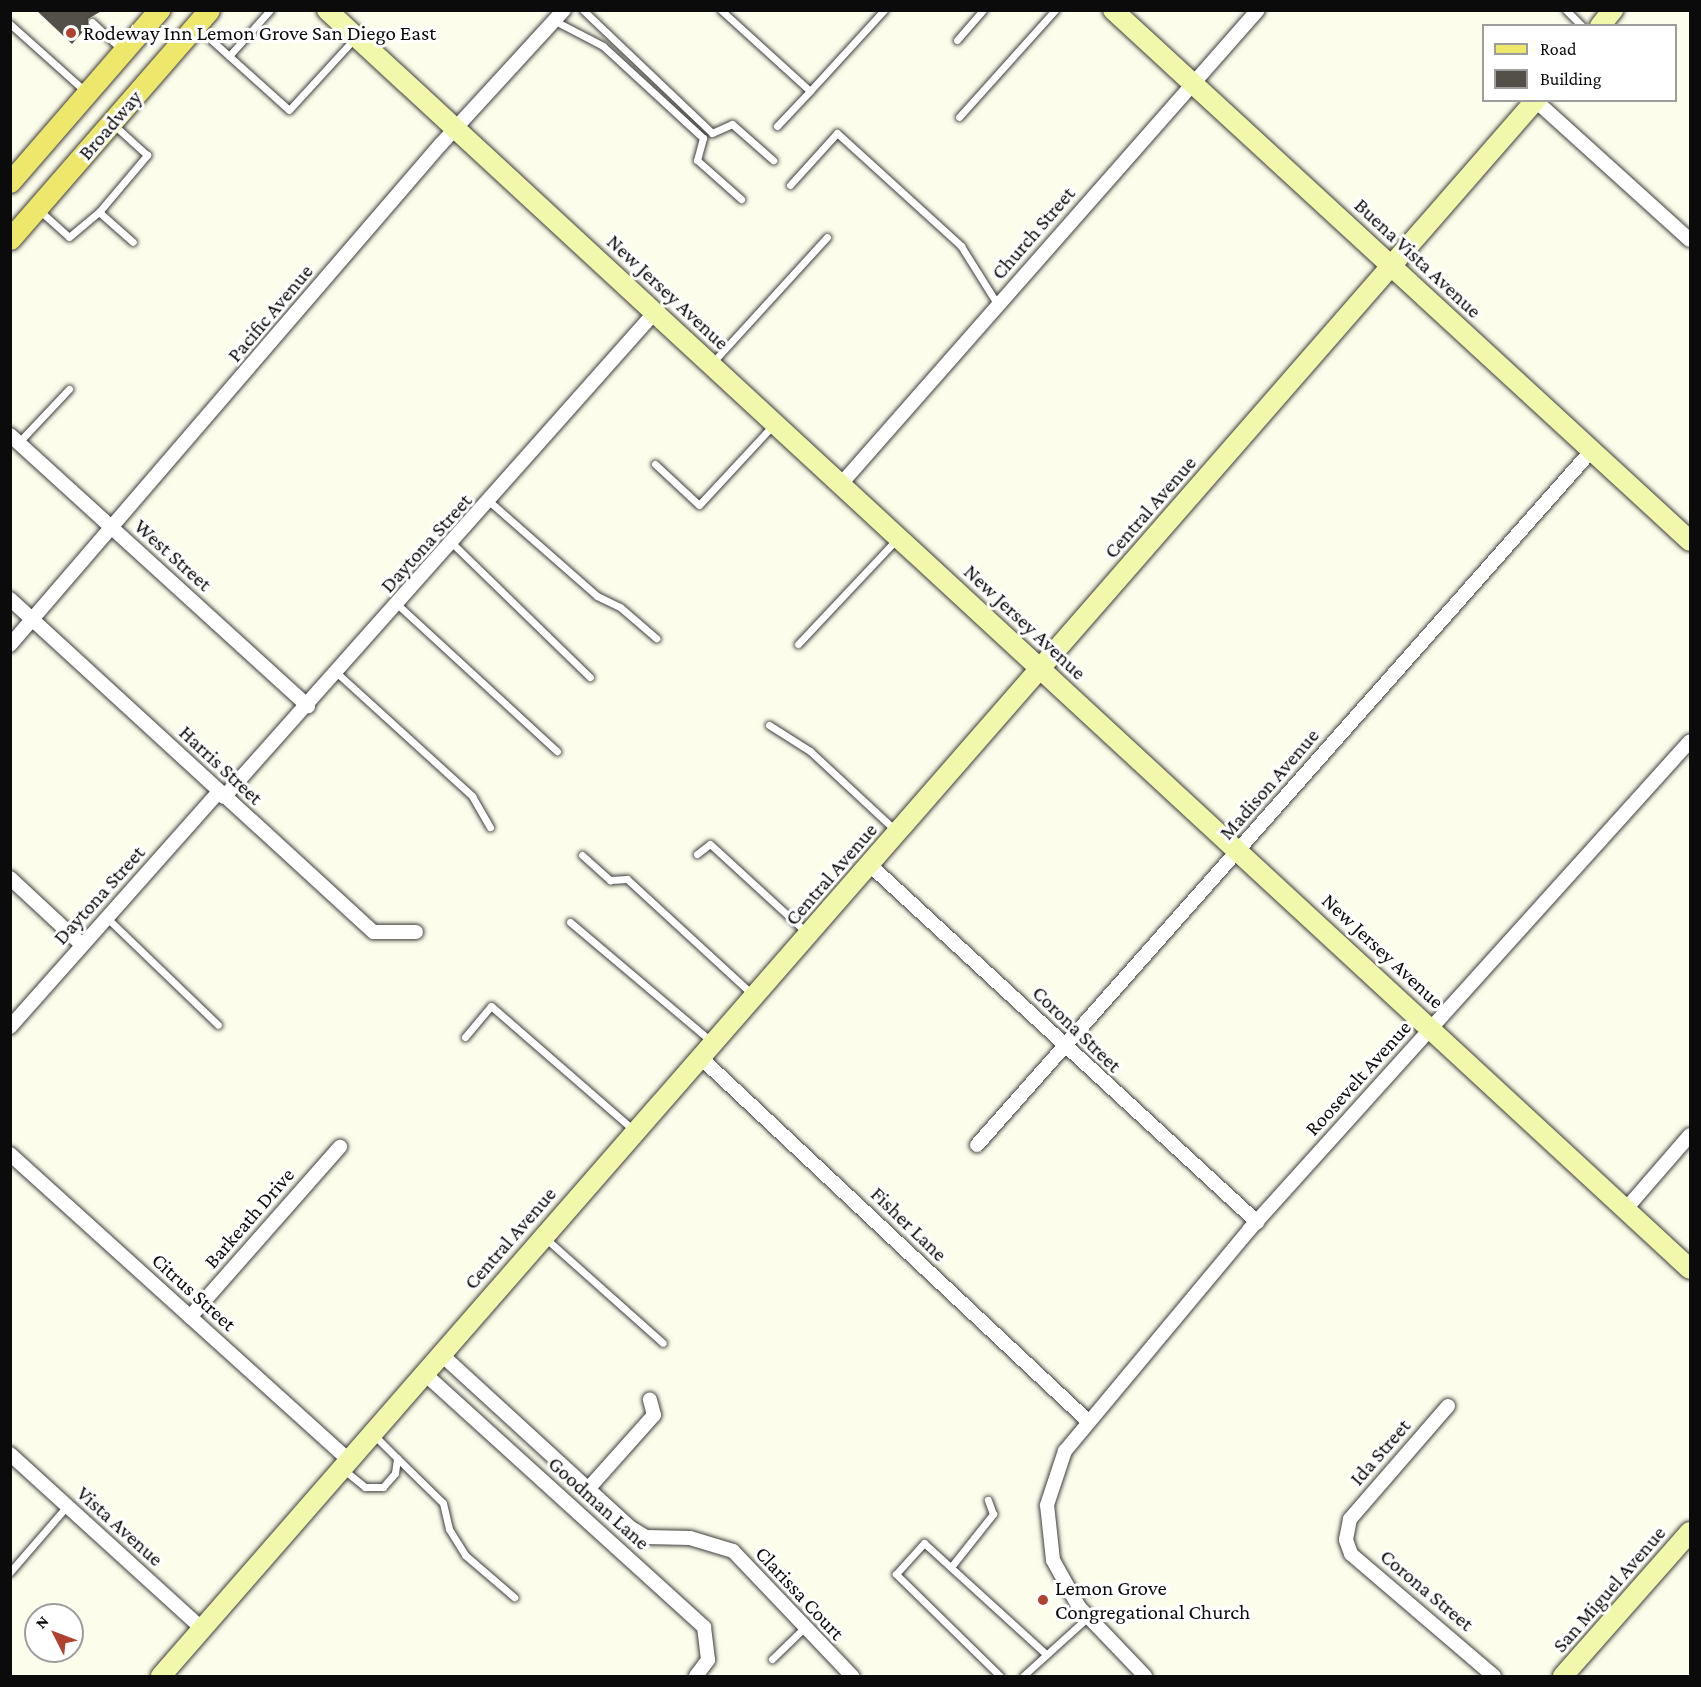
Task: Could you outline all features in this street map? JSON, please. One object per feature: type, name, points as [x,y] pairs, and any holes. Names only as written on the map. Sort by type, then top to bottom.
[{"type":"main road","name":"Broadway","points":[[10,182],[159,10]]},
{"type":"main road","name":"Broadway","points":[[10,239],[203,18]]},
{"type":"street","name":"Buena Vista Avenue","points":[[1113,10],[1690,541]]},
{"type":"street","name":"Church Street","points":[[841,484],[1258,10]]},
{"type":"street","points":[[1602,24],[1613,10]]},
{"type":"street","name":"New Jersey Avenue","points":[[334,13],[356,37],[1690,1269]]},
{"type":"street","name":"Pacific Avenue","points":[[10,645],[455,128],[559,16]]},
{"type":"street","name":"Central Avenue","points":[[160,1677],[706,1050],[810,936],[1535,102]]},
{"type":"street","points":[[1537,102],[1690,240]]},
{"type":"street","name":"Daytona Street","points":[[10,1027],[221,794],[308,706],[655,312]]},
{"type":"street","name":"West Street","points":[[15,438],[308,706]]},
{"type":"street","name":"Madison Avenue","points":[[977,1145],[1592,450]]},
{"type":"street","name":"Harris Street","points":[[10,599],[374,932],[416,933]]},
{"type":"street","name":"Roosevelt Avenue","points":[[1145,1677],[1088,1617],[1059,1577],[1047,1524],[1057,1468],[1089,1422],[1257,1221],[1690,741]]},
{"type":"street","name":"Corona Street","points":[[870,865],[974,957],[1064,1048],[1257,1221]]},
{"type":"street","points":[[10,878],[82,945]]},
{"type":"street","name":"Fisher Lane","points":[[706,1050],[1089,1422]]},
{"type":"street","points":[[1625,1210],[1690,1135]]},
{"type":"street","name":"Barkeath Drive","points":[[190,1317],[340,1147]]},
{"type":"street","name":"Citrus Street","points":[[10,1154],[190,1317],[346,1465]]},
{"type":"street","name":"Clarissa Court","points":[[442,1354],[588,1489],[646,1537],[690,1538],[733,1551],[802,1630],[852,1677]]},
{"type":"street","name":"Goodman Lane","points":[[425,1374],[704,1626],[708,1660],[696,1677]]},
{"type":"street","points":[[588,1489],[654,1416],[651,1400]]},
{"type":"street","name":"Ida Street","points":[[1347,1529],[1350,1519],[1448,1406]]},
{"type":"street","name":"Vista Avenue","points":[[10,1454],[202,1629]]},
{"type":"street","name":"Corona Street","points":[[1347,1529],[1351,1554],[1494,1677]]},
{"type":"street","name":"San Miguel Avenue","points":[[1563,1677],[1690,1532]]},
{"type":"lane","points":[[229,57],[270,10]]},
{"type":"lane","points":[[583,10],[712,133],[732,124],[773,160]]},
{"type":"lane","points":[[721,10],[810,90]]},
{"type":"lane","points":[[777,126],[884,10]]},
{"type":"lane","points":[[957,40],[983,10]]},
{"type":"lane","points":[[959,117],[1054,10]]},
{"type":"lane","points":[[1566,10],[1580,24]]},
{"type":"lane","points":[[559,16],[603,46],[703,138],[697,160],[741,199]]},
{"type":"lane","points":[[203,18],[229,57],[289,110],[356,37]]},
{"type":"lane","points":[[92,22],[123,51]]},
{"type":"lane","points":[[10,24],[87,93]]},
{"type":"lane","points":[[37,209],[69,237],[99,212],[147,155],[112,123]]},
{"type":"lane","points":[[790,185],[837,133],[961,246],[998,305]]},
{"type":"lane","points":[[99,212],[133,242]]},
{"type":"lane","points":[[711,364],[827,237]]},
{"type":"lane","points":[[15,438],[69,389]]},
{"type":"lane","points":[[655,464],[699,505],[775,423]]},
{"type":"lane","points":[[490,502],[597,596],[620,607],[656,638]]},
{"type":"lane","points":[[798,644],[899,537]]},
{"type":"lane","points":[[453,544],[590,677]]},
{"type":"lane","points":[[398,605],[557,751]]},
{"type":"lane","points":[[337,673],[472,796],[490,827]]},
{"type":"lane","points":[[769,725],[810,751],[898,833]]},
{"type":"lane","points":[[697,854],[710,844],[810,936]]},
{"type":"lane","points":[[582,855],[610,880],[627,879],[754,996]]},
{"type":"lane","points":[[107,918],[218,1025]]},
{"type":"lane","points":[[570,922],[706,1050]]},
{"type":"lane","points":[[465,1037],[492,1006],[635,1131]]},
{"type":"lane","points":[[543,1236],[663,1343]]},
{"type":"lane","points":[[373,1434],[443,1503],[449,1529],[465,1555],[514,1597]]},
{"type":"lane","points":[[346,1465],[365,1487],[383,1487],[395,1473],[397,1458]]},
{"type":"lane","points":[[951,1567],[993,1514],[988,1500]]},
{"type":"lane","points":[[10,1572],[67,1506]]},
{"type":"lane","points":[[1000,1677],[896,1574],[924,1543],[1046,1654]]},
{"type":"lane","points":[[1023,1677],[1088,1617]]},
{"type":"lane","points":[[772,1659],[802,1630]]},
{"type":"building","name":"Rodeway Inn Lemon Grove San Diego East","points":[[36,10],[103,10],[88,19],[88,26],[72,44]]},
{"type":"place","name":"Rodeway Inn Lemon Grove San Diego East","points":[[71,33]]},
{"type":"place","name":"Lemon Grove Congregational Church","points":[[1043,1600]]}]
